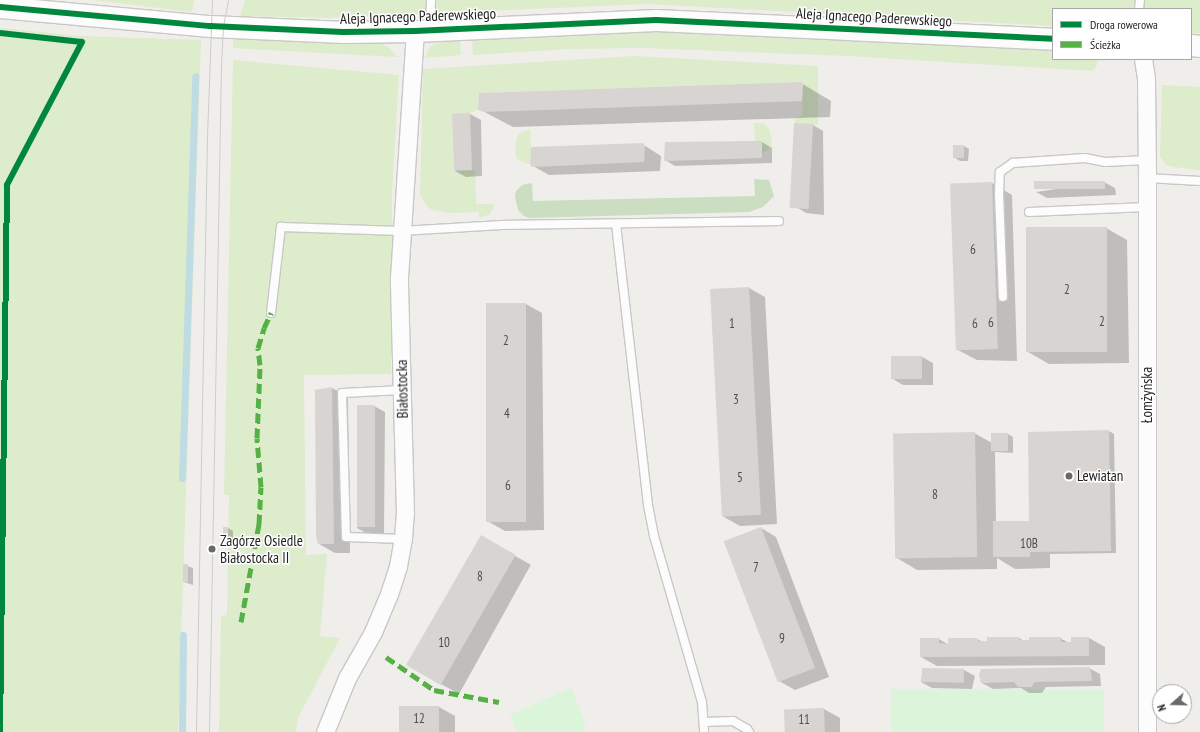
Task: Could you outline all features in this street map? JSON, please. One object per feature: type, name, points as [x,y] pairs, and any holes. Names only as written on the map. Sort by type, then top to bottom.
[{"type":"street","name":"Aleja Ignacego Paderewskiego","points":[[0,7],[26,11],[253,28],[343,32],[423,31],[656,20],[1052,39]]},
{"type":"street","name":"Białostocka","points":[[325,732],[347,678],[373,632],[390,594],[398,566],[403,539],[404,513],[399,278],[401,231],[423,31]]},
{"type":"street","name":"Łomżyńska","points":[[1144,60],[1146,79],[1147,160],[1147,732]]},
{"type":"lane","points":[[423,31],[431,0]]},
{"type":"lane","points":[[1003,298],[999,195],[1000,172],[1013,163],[1085,158],[1105,162],[1147,160]]},
{"type":"lane","points":[[1147,178],[1200,181]]},
{"type":"lane","points":[[1029,212],[1147,207]]},
{"type":"lane","points":[[271,313],[281,227],[401,231],[502,225],[779,221]]},
{"type":"lane","points":[[616,224],[648,505],[654,536],[702,702],[704,732]]},
{"type":"lane","points":[[402,390],[342,393],[346,537],[403,539]]},
{"type":"lane","points":[[704,722],[733,721],[748,729],[749,732]]},
{"type":"green space","points":[[93,0],[194,0],[192,12]]},
{"type":"green space","points":[[245,0],[1200,0],[1200,33],[1192,33],[1192,8],[1052,8],[1052,26],[647,4],[328,18],[240,16]]},
{"type":"green space","points":[[0,28],[81,36],[201,40],[178,732],[0,732]]},
{"type":"green space","points":[[624,30],[737,32],[1052,50],[1052,60],[1098,60],[1097,65],[1093,71],[848,56],[643,48],[571,49],[473,55],[472,37]]},
{"type":"green space","points":[[460,37],[461,55],[425,58],[429,48],[437,42]]},
{"type":"green space","points":[[233,38],[375,41],[388,47],[398,57],[233,48]]},
{"type":"green space","points":[[635,56],[818,66],[818,125],[794,123],[796,118],[802,115],[803,84],[801,82],[479,93],[478,110],[470,113],[452,115],[454,171],[475,170],[476,204],[494,204],[493,208],[490,214],[479,218],[479,212],[450,213],[432,210],[427,206],[420,195],[423,69]]},
{"type":"green space","points":[[233,60],[399,75],[392,192],[391,374],[304,375],[306,555],[327,554],[320,636],[340,638],[298,718],[296,732],[219,732],[221,616],[227,615],[229,495],[224,495]]},
{"type":"green space","points":[[1162,85],[1200,87],[1200,170],[1166,165],[1160,157]]},
{"type":"green space","points":[[754,123],[763,123],[769,128],[772,141],[771,146],[767,151],[762,153],[762,141],[755,141]]},
{"type":"green space","points":[[530,129],[530,164],[522,162],[516,157],[515,149],[517,137],[520,133]]},
{"type":"green space","points":[[754,179],[769,180],[774,196],[763,207],[749,212],[530,218],[524,216],[518,210],[515,197],[516,191],[522,185],[532,183],[533,201],[755,196]]},
{"type":"green space","points":[[571,688],[586,724],[582,726],[585,732],[517,732],[510,715]]},
{"type":"green space","points":[[891,689],[1104,689],[1104,732],[891,732]]},
{"type":"building","points":[[801,82],[803,84],[802,101],[484,112],[478,110],[479,93]]},
{"type":"building","points":[[470,113],[472,170],[454,171],[452,114]]},
{"type":"building","points":[[794,123],[813,124],[809,209],[790,208]]},
{"type":"building","points":[[762,141],[762,158],[664,161],[665,142]]},
{"type":"building","points":[[643,143],[645,146],[644,162],[532,167],[530,164],[531,147]]},
{"type":"building","points":[[953,145],[964,145],[964,158],[953,158]]},
{"type":"building","points":[[1034,181],[1105,181],[1105,189],[1034,189]]},
{"type":"building","points":[[992,182],[998,349],[956,350],[950,183]]},
{"type":"building","points":[[1026,227],[1107,227],[1107,352],[1026,352]]},
{"type":"building","points":[[749,287],[761,515],[722,517],[710,289]]},
{"type":"building","points":[[486,303],[526,303],[526,522],[486,522]]},
{"type":"building","points":[[891,356],[922,356],[922,379],[891,379]]},
{"type":"building","points":[[332,387],[334,544],[318,544],[316,535],[315,390]]},
{"type":"building","points":[[357,405],[375,405],[375,527],[357,527]]},
{"type":"building","name":"Lewiatan","points":[[1109,430],[1111,551],[1030,552],[1030,557],[993,557],[993,521],[1029,521],[1028,432]]},
{"type":"building","points":[[975,432],[977,557],[895,558],[893,433]]},
{"type":"building","points":[[991,433],[1008,433],[1008,451],[991,451]]},
{"type":"building","points":[[223,527],[228,527],[228,544],[223,544]]},
{"type":"building","points":[[761,527],[815,668],[778,682],[724,541]]},
{"type":"building","points":[[481,535],[516,555],[441,685],[406,665]]},
{"type":"building","points":[[183,564],[188,564],[188,582],[183,582]]},
{"type":"building","points":[[987,637],[1019,637],[1019,640],[1029,640],[1029,637],[1061,637],[1061,642],[1071,642],[1071,637],[1089,637],[1089,656],[920,657],[920,638],[939,638],[939,643],[948,644],[948,638],[977,638],[978,641],[987,641]]},
{"type":"building","points":[[1090,667],[1092,678],[1091,681],[1035,682],[1031,687],[1018,687],[1014,682],[981,683],[979,675],[981,669]]},
{"type":"building","points":[[922,668],[964,669],[964,683],[922,682]]},
{"type":"building","points":[[399,706],[439,706],[439,732],[399,732]]},
{"type":"building","points":[[824,708],[825,732],[785,732],[784,709]]},
{"type":"waterway","points":[[182,478],[195,76]]},
{"type":"waterway","points":[[182,732],[183,635]]},
{"type":"tram line","points":[[196,732],[207,137],[212,0]]},
{"type":"tram line","points":[[209,732],[221,65],[223,26],[228,0]]},
{"type":"marked path","points":[[241,622],[259,524],[261,487],[257,438],[260,365],[258,348],[264,328],[271,313]]},
{"type":"marked path","points":[[386,657],[434,690],[499,702]]},
{"type":"cycle path","points":[[0,7],[210,26],[343,32],[415,31],[656,20],[1052,39]]},
{"type":"cycle path","points":[[0,33],[82,42],[7,185],[0,732]]},
{"type":"place","name":"Lewiatan","points":[[1069,476]]},
{"type":"place","name":"Zagórze Osiedle Białostocka II","points":[[212,549]]}]
